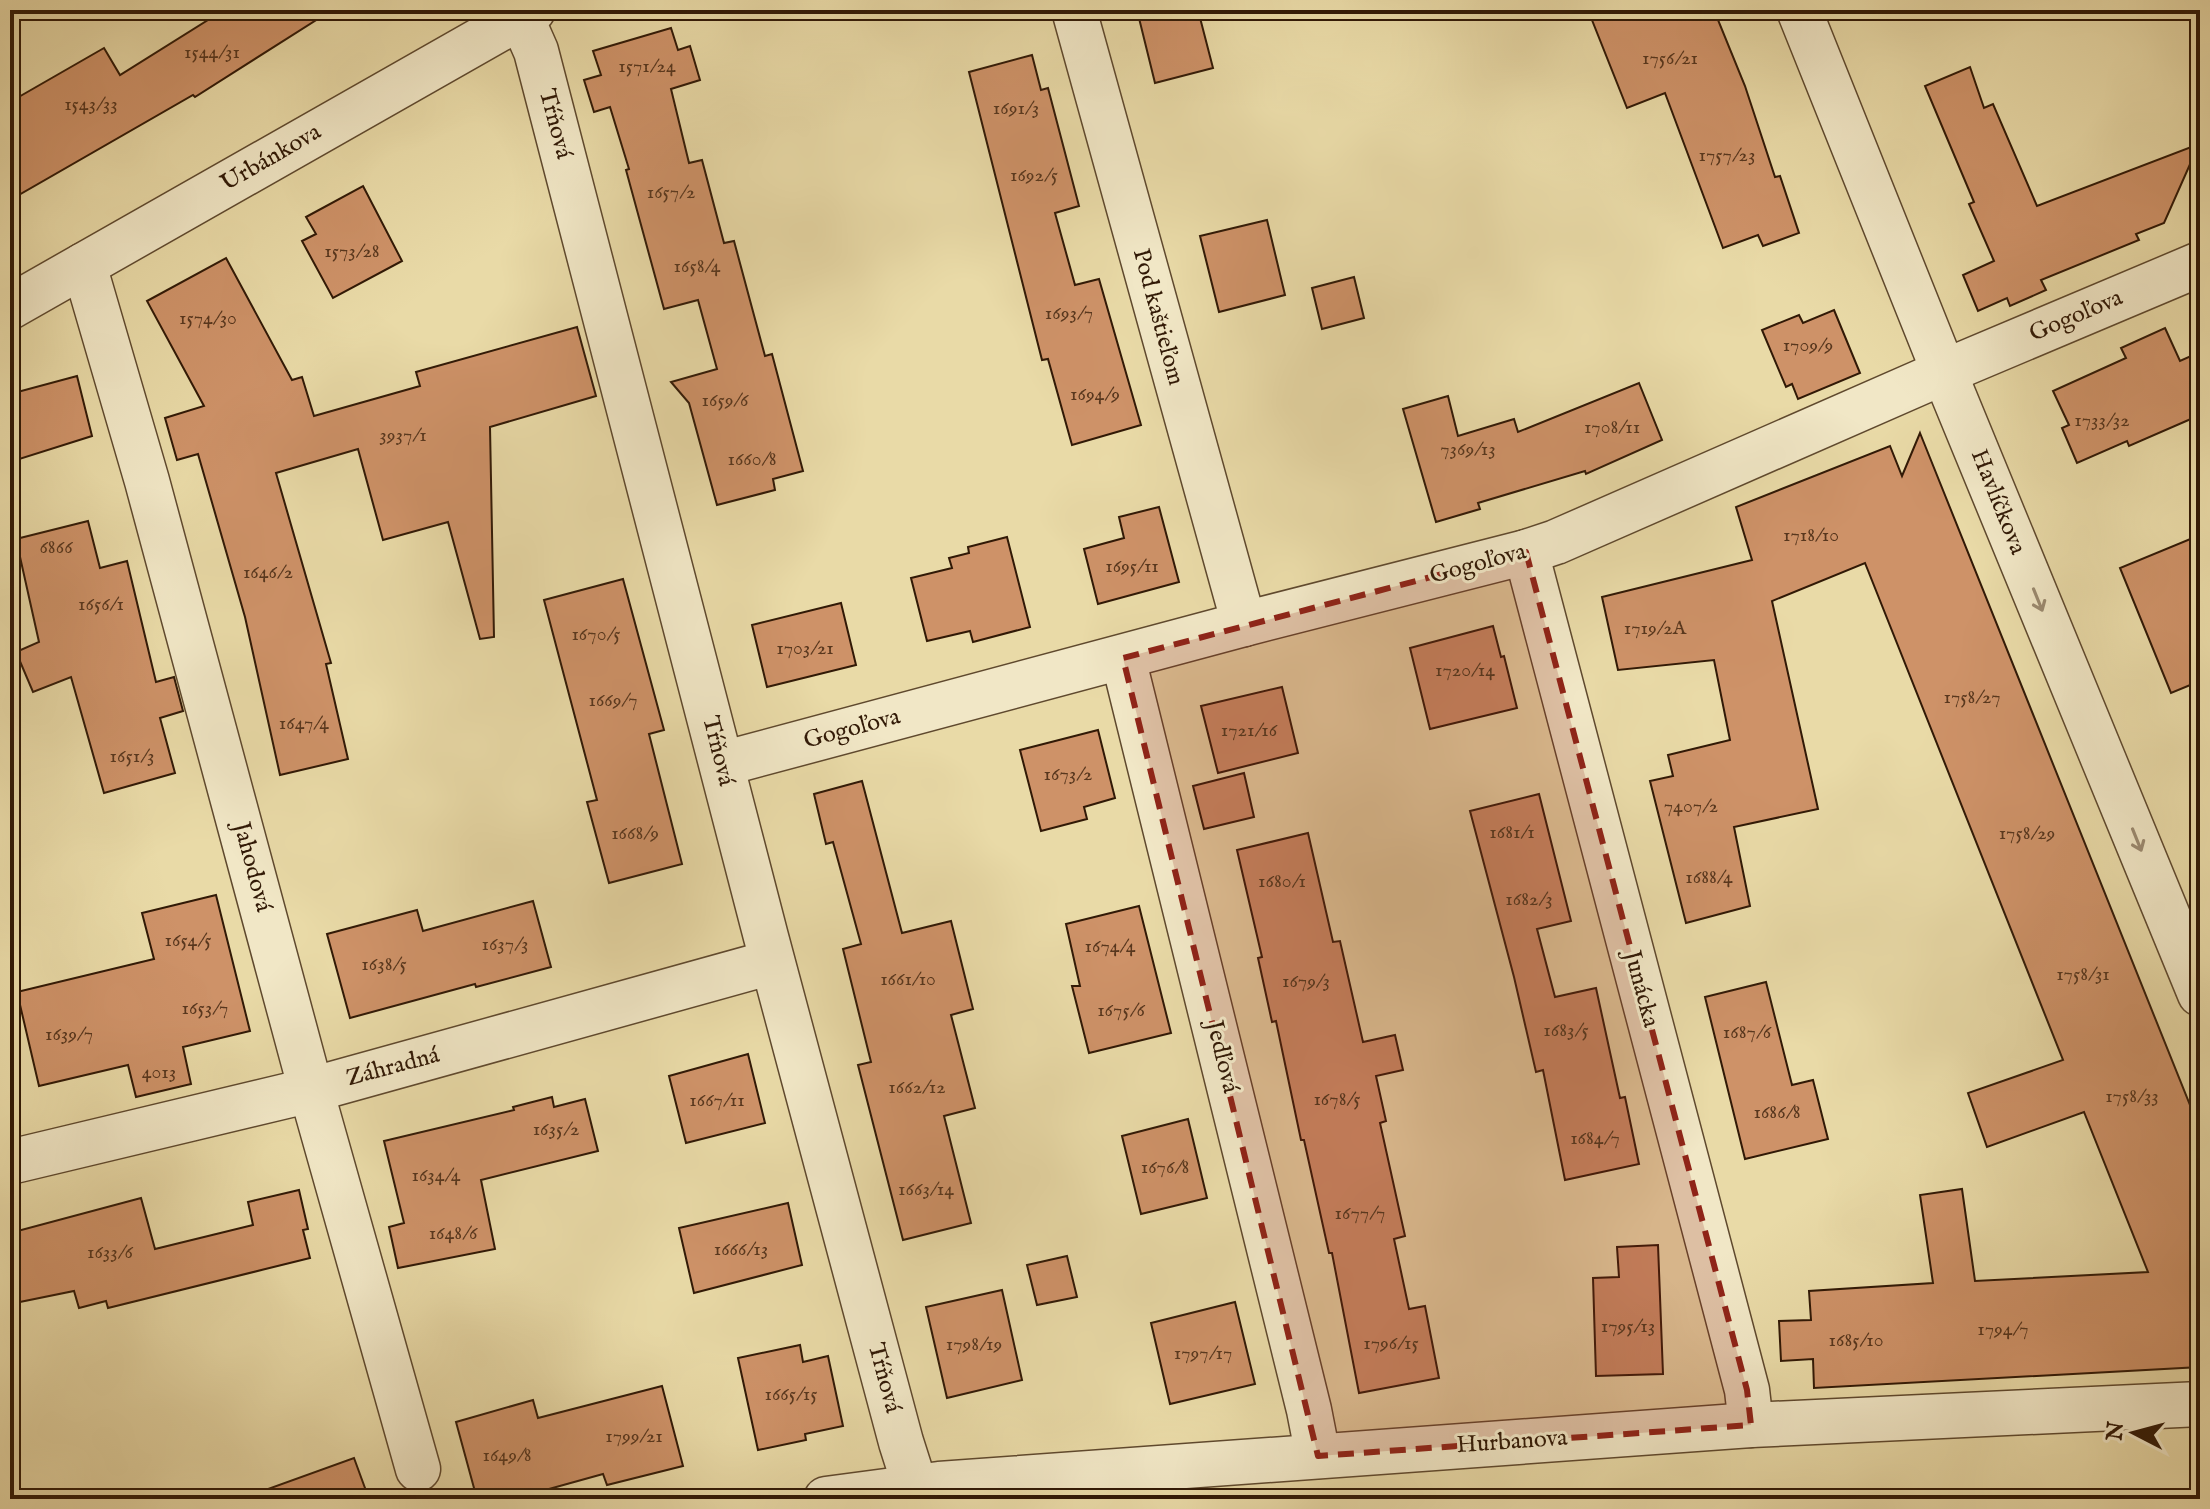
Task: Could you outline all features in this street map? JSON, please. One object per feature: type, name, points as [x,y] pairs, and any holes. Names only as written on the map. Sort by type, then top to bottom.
[{"type":"street","name":"Pod kaštieľom","points":[[1074,10],[1244,624]]},
{"type":"street","name":"Havlíčkova","points":[[1799,10],[2200,994]]},
{"type":"street","name":"Urbánkova","points":[[10,307],[527,14]]},
{"type":"street","name":"Tŕňová","points":[[527,14],[772,962],[918,1493]]},
{"type":"street","name":"Gogoľova","points":[[722,764],[1526,552],[1570,536],[2200,264]]},
{"type":"street","name":"Jahodová","points":[[84,265],[147,481],[311,1090],[418,1469]]},
{"type":"street","name":"Junácka","points":[[1526,552],[1747,1390],[1751,1425]]},
{"type":"street","name":"Jedľová","points":[[1123,658],[1318,1456]]},
{"type":"street","name":"Záhradná","points":[[10,1162],[311,1090],[772,962]]},
{"type":"street","name":"Hurbanova","points":[[826,1499],[1318,1456],[1751,1425],[2200,1404]]},
{"type":"highlighted area","points":[[1526,552],[1747,1390],[1751,1425],[1318,1456],[1123,658]]},
{"type":"building","points":[[224,10],[332,10],[195,97],[193,95],[10,200],[10,102],[104,48],[120,75]]},
{"type":"building","points":[[1137,10],[1198,10],[1213,68],[1155,83]]},
{"type":"building","points":[[1588,10],[1714,10],[1745,86],[1775,177],[1780,176],[1799,233],[1763,246],[1758,235],[1723,248],[1665,93],[1627,108]]},
{"type":"building","points":[[671,28],[678,50],[690,46],[700,80],[671,89],[689,163],[702,160],[724,243],[734,241],[765,356],[772,354],[803,471],[773,479],[775,490],[717,505],[689,403],[671,382],[717,369],[698,300],[664,309],[610,107],[594,112],[584,80],[601,75],[593,51]]},
{"type":"building","points":[[1032,55],[1041,90],[1048,88],[1079,206],[1055,213],[1075,285],[1099,279],[1141,425],[1072,445],[1048,359],[1042,360],[969,72]]},
{"type":"building","points":[[1970,67],[1984,108],[1993,104],[2037,206],[2199,144],[2164,223],[2136,234],[2139,240],[2041,280],[2046,290],[2010,306],[2007,298],[1978,311],[1963,275],[1994,261],[1969,204],[1974,202],[1925,86]]},
{"type":"building","points":[[363,186],[402,261],[333,298],[302,241],[316,234],[306,217]]},
{"type":"building","points":[[1267,220],[1285,295],[1219,312],[1200,236]]},
{"type":"building","points":[[226,258],[292,380],[302,377],[314,416],[420,386],[416,372],[577,327],[596,396],[490,427],[494,637],[480,639],[448,522],[383,540],[358,449],[276,473],[331,663],[326,664],[348,759],[280,775],[245,617],[198,454],[177,460],[165,418],[204,406],[147,301]]},
{"type":"building","points":[[1354,277],[1364,318],[1322,329],[1312,288]]},
{"type":"building","points":[[1834,310],[1860,373],[1798,399],[1792,384],[1786,387],[1762,330],[1799,315],[1803,323]]},
{"type":"building","points":[[2165,328],[2180,361],[2200,352],[2200,415],[2129,446],[2127,441],[2077,463],[2062,428],[2069,425],[2053,391],[2126,358],[2121,348]]},
{"type":"building","points":[[77,376],[92,436],[10,462],[10,394]]},
{"type":"building","points":[[1639,383],[1662,440],[1586,474],[1585,471],[1478,503],[1480,509],[1436,522],[1403,409],[1448,396],[1458,436],[1514,419],[1518,432]]},
{"type":"building","points":[[1920,433],[2200,1130],[2200,1367],[1814,1388],[1813,1359],[1781,1361],[1779,1321],[1811,1320],[1809,1291],[1933,1283],[1920,1195],[1962,1189],[1975,1281],[2148,1272],[2084,1112],[1987,1147],[1968,1093],[2063,1060],[1865,563],[1772,601],[1818,809],[1734,827],[1750,906],[1686,923],[1650,781],[1673,776],[1668,755],[1730,740],[1714,660],[1618,670],[1602,597],[1752,560],[1736,507],[1890,446],[1902,476]]},
{"type":"building","points":[[1159,507],[1179,582],[1098,604],[1084,549],[1124,538],[1119,517]]},
{"type":"building","points":[[88,521],[100,568],[127,561],[156,682],[174,677],[183,711],[160,718],[175,773],[104,793],[71,677],[33,692],[16,652],[39,642],[16,539]]},
{"type":"building","points":[[2200,535],[2200,681],[2171,693],[2120,568]]},
{"type":"building","points":[[1007,537],[1030,627],[973,642],[970,631],[927,641],[911,578],[952,568],[949,558],[969,553],[968,547]]},
{"type":"building","points":[[623,579],[664,730],[649,734],[682,864],[609,883],[587,802],[597,800],[544,600]]},
{"type":"building","points":[[841,603],[856,665],[767,687],[752,625]]},
{"type":"building","points":[[1493,626],[1517,708],[1430,729],[1410,648]]},
{"type":"building","points":[[1282,687],[1298,753],[1218,773],[1201,706]]},
{"type":"building","points":[[1098,730],[1115,798],[1084,807],[1087,819],[1041,831],[1020,750]]},
{"type":"building","points":[[1244,773],[1254,817],[1204,829],[1193,786]]},
{"type":"building","points":[[862,781],[902,933],[951,921],[973,1009],[951,1015],[975,1108],[944,1116],[971,1223],[903,1240],[858,1065],[871,1062],[843,949],[861,944],[833,842],[826,844],[814,794]]},
{"type":"building","points":[[1539,794],[1571,921],[1537,929],[1555,997],[1596,988],[1620,1098],[1625,1097],[1639,1164],[1565,1180],[1543,1070],[1536,1072],[1470,811]]},
{"type":"building","points":[[1308,833],[1333,942],[1340,941],[1363,1042],[1395,1035],[1403,1070],[1376,1076],[1386,1121],[1380,1123],[1405,1236],[1394,1239],[1409,1309],[1425,1306],[1439,1378],[1359,1393],[1332,1253],[1329,1253],[1304,1140],[1301,1140],[1276,1021],[1272,1022],[1258,958],[1262,957],[1237,850]]},
{"type":"building","points":[[216,895],[250,1031],[183,1047],[191,1084],[136,1097],[128,1065],[39,1086],[17,992],[154,959],[142,913]]},
{"type":"building","points":[[533,901],[551,967],[350,1018],[327,934],[417,910],[423,931]]},
{"type":"building","points":[[1139,906],[1171,1033],[1089,1053],[1072,986],[1080,986],[1066,924]]},
{"type":"building","points":[[1766,982],[1792,1085],[1813,1080],[1828,1139],[1745,1159],[1705,997]]},
{"type":"building","points":[[748,1054],[765,1123],[686,1143],[669,1076]]},
{"type":"building","points":[[552,1097],[554,1107],[585,1099],[598,1151],[481,1180],[495,1249],[398,1268],[389,1227],[404,1223],[384,1141],[514,1110],[513,1107]]},
{"type":"building","points":[[1188,1119],[1207,1198],[1141,1214],[1122,1136]]},
{"type":"building","points":[[299,1190],[308,1229],[303,1230],[310,1258],[108,1308],[106,1301],[79,1308],[74,1291],[10,1304],[10,1233],[141,1198],[155,1249],[253,1225],[248,1202]]},
{"type":"building","points":[[788,1203],[802,1265],[694,1293],[679,1228]]},
{"type":"building","points":[[1658,1245],[1663,1374],[1596,1376],[1593,1278],[1619,1277],[1617,1247]]},
{"type":"building","points":[[1067,1256],[1077,1297],[1037,1305],[1027,1265]]},
{"type":"building","points":[[1002,1290],[1022,1380],[947,1398],[926,1307]]},
{"type":"building","points":[[1235,1302],[1255,1384],[1170,1404],[1151,1323]]},
{"type":"building","points":[[800,1345],[803,1362],[828,1356],[843,1426],[805,1434],[806,1440],[758,1450],[738,1358]]},
{"type":"building","points":[[662,1386],[683,1466],[607,1485],[603,1474],[513,1499],[477,1499],[456,1422],[533,1400],[538,1418]]},
{"type":"building","points":[[354,1458],[369,1499],[255,1499],[254,1494]]}]
